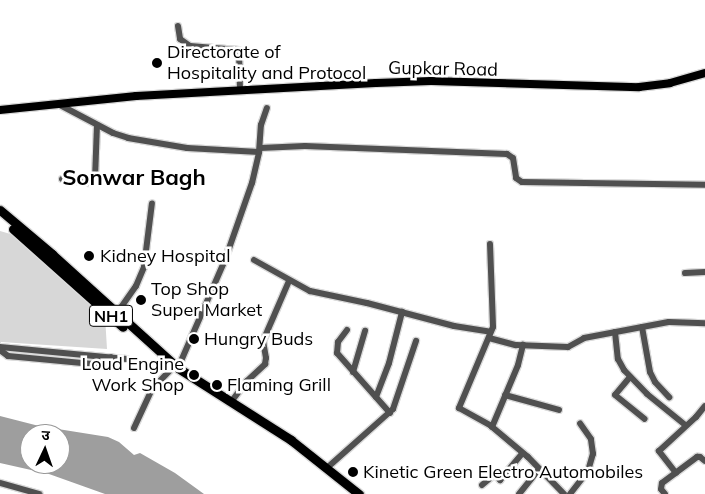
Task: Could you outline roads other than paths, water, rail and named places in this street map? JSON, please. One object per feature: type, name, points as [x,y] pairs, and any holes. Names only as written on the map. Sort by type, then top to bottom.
[{"type":"highway","name":"NH1","points":[[0,210],[117,313],[174,368]]},
{"type":"highway","name":"NH1","points":[[0,218],[174,368],[277,430],[328,467],[359,494]]},
{"type":"main road","name":"Gupkar Road","points":[[0,110],[136,96],[431,81],[639,87],[670,83],[705,73]]},
{"type":"street","points":[[178,26],[180,39],[190,46],[239,50],[240,91]]},
{"type":"street","points":[[60,105],[97,125],[128,138],[164,145],[207,150],[259,150],[305,146],[508,154],[514,162],[516,178],[522,182],[705,185]]},
{"type":"street","points":[[134,428],[152,389],[174,368],[225,260],[255,175],[261,125],[267,108]]},
{"type":"street","points":[[62,178],[90,183],[95,179],[97,125]]},
{"type":"street","points":[[117,313],[136,286],[144,267],[152,203]]},
{"type":"street","points":[[490,244],[494,323],[492,332],[459,408],[492,427],[523,453],[565,494],[588,471],[593,454],[591,439],[580,423]]},
{"type":"street","points":[[254,260],[310,292],[402,312],[454,326],[492,332]]},
{"type":"street","points":[[684,273],[705,272]]},
{"type":"street","points":[[231,402],[266,361],[263,341],[289,281]]},
{"type":"street","points":[[376,397],[390,362],[402,312]]},
{"type":"street","points":[[488,338],[523,345],[568,347],[584,338],[642,327],[677,321],[705,323]]},
{"type":"street","points":[[642,327],[650,372],[655,382],[669,397]]},
{"type":"street","points":[[346,330],[336,350],[390,413]]},
{"type":"street","points":[[354,372],[365,331]]},
{"type":"street","points":[[615,332],[618,359],[630,377],[684,424]]},
{"type":"street","points":[[328,467],[390,413],[399,398],[416,341]]},
{"type":"street","points":[[492,427],[518,366],[523,345]]},
{"type":"street","points":[[0,349],[126,359]]},
{"type":"street","points":[[630,377],[615,395],[646,418]]},
{"type":"street","points":[[505,395],[559,410]]},
{"type":"street","points":[[676,473],[659,451],[696,418],[705,406]]},
{"type":"street","points":[[482,485],[495,474],[500,480],[523,453]]},
{"type":"street","points":[[665,494],[661,485],[698,457],[705,461]]},
{"type":"street","points":[[519,494],[539,469]]},
{"type":"street","points":[[0,483],[39,494]]},
{"type":"place","name":"Directorate of Hospitality and Protocol","points":[[157,63]]},
{"type":"place","name":"Kidney Hospital","points":[[89,256]]},
{"type":"place","name":"Top Shop Super Market","points":[[141,300]]},
{"type":"place","name":"Hungry Buds","points":[[194,339]]},
{"type":"place","name":"Loud Engine Work Shop","points":[[194,375]]},
{"type":"place","name":"Flaming Grill","points":[[217,385]]},
{"type":"place","name":"Kinetic Green Electro Automobiles","points":[[353,472]]},
{"type":"district","name":"Sonwar Bagh","points":[[134,178]]}]
